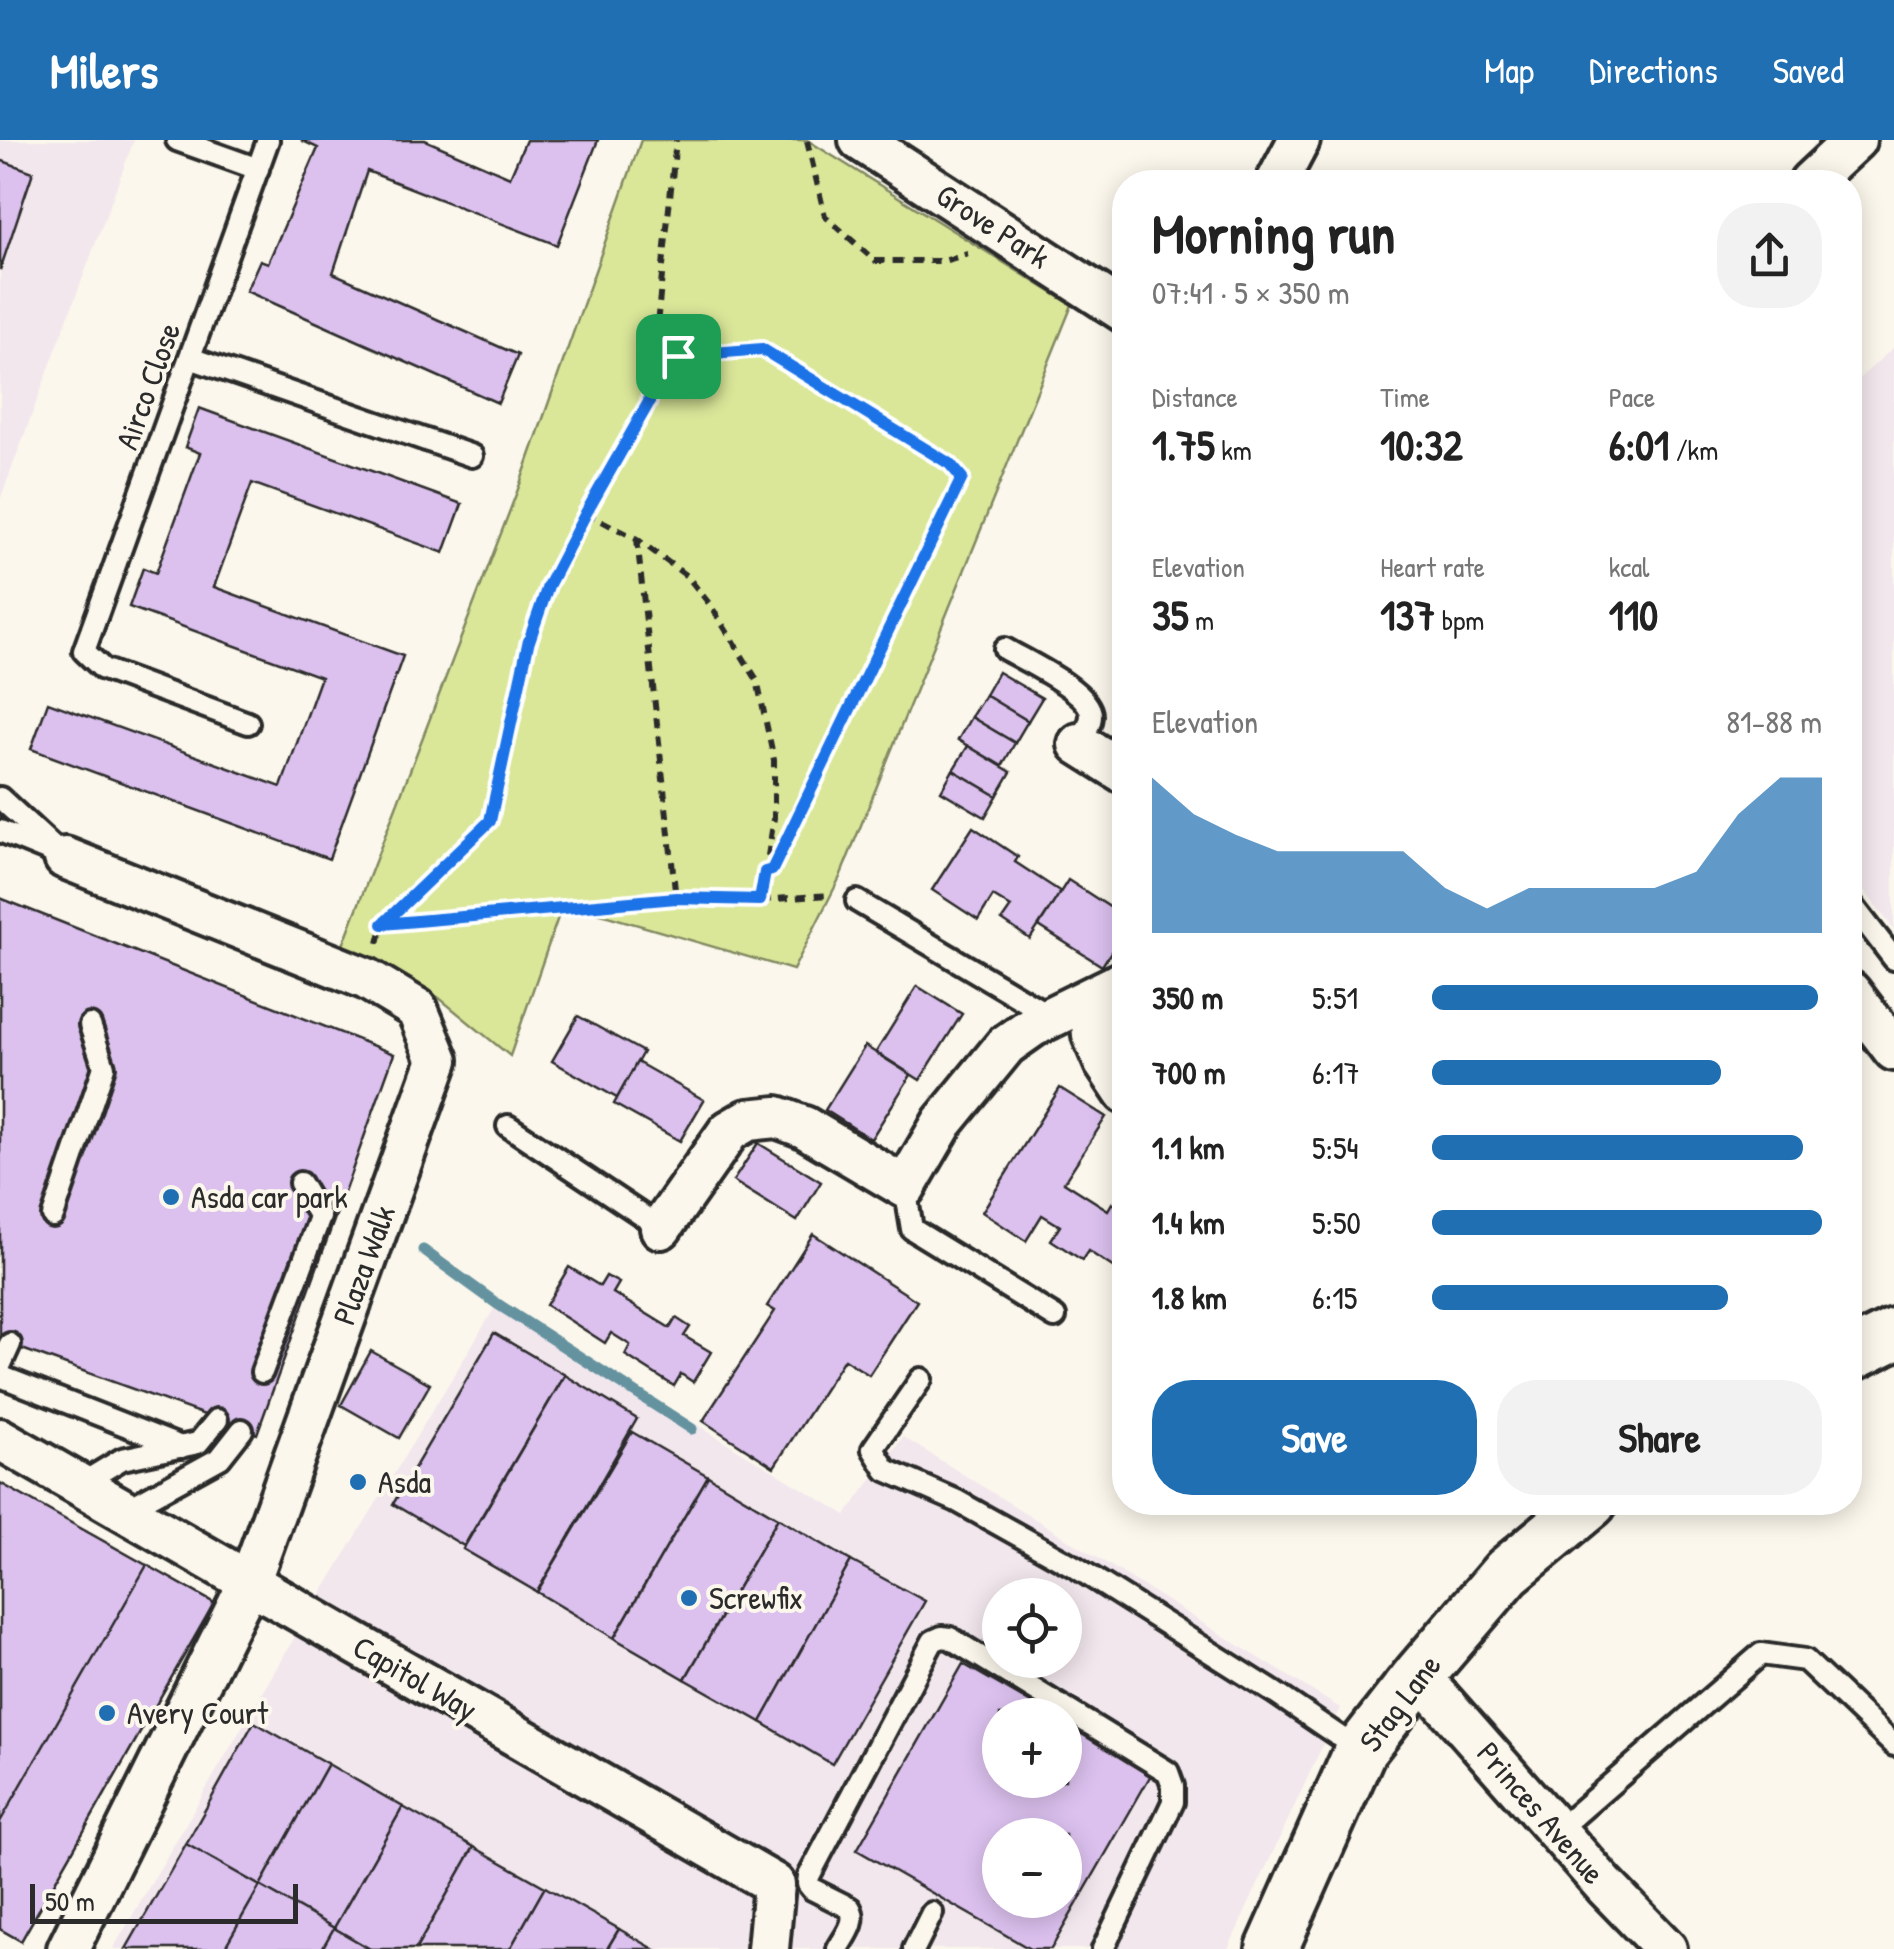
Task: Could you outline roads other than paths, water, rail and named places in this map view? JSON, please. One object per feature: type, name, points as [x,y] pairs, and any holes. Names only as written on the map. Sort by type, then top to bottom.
[{"type":"street","name":"Grove Park","points":[[860,140],[1112,304]]},
{"type":"street","points":[[1283,170],[1299,140]]},
{"type":"street","points":[[1823,170],[1855,140]]},
{"type":"street","points":[[1079,744],[1112,765]]},
{"type":"street","name":"Plaza Walk","points":[[65,858],[367,979],[417,1008],[438,1060],[249,1583],[68,1949]]},
{"type":"street","points":[[661,1228],[729,1131],[748,1120],[777,1117],[804,1126],[905,1187],[943,1122],[1006,1045],[1032,1026],[1108,990]]},
{"type":"street","points":[[1108,990],[1093,1034],[1112,1074]]},
{"type":"street","points":[[1862,1008],[1894,1050]]},
{"type":"street","points":[[1862,1350],[1894,1334]]},
{"type":"street","name":"Capitol Way","points":[[0,1439],[774,1884],[768,1949]]},
{"type":"street","name":"Stag Lane","points":[[1272,1949],[1360,1751],[1506,1572],[1575,1515]]},
{"type":"street","name":"Princes Avenue","points":[[1419,1675],[1605,1886],[1666,1949]]},
{"type":"lane","points":[[177,140],[258,169]]},
{"type":"lane","name":"Airco Close","points":[[248,723],[103,669],[84,652],[268,140]]},
{"type":"lane","points":[[190,358],[472,456]]},
{"type":"lane","points":[[1006,650],[1084,699],[1092,719],[1079,744]]},
{"type":"lane","name":"Plaza Walk","points":[[0,798],[65,858]]},
{"type":"lane","points":[[0,832],[65,858]]},
{"type":"lane","points":[[857,900],[1052,1017]]},
{"type":"lane","points":[[1862,918],[1894,959]]},
{"type":"lane","points":[[53,1216],[104,1067],[90,1025]]},
{"type":"lane","points":[[508,1126],[661,1228]]},
{"type":"lane","points":[[262,1372],[320,1216],[300,1183]]},
{"type":"lane","points":[[905,1187],[912,1229],[1055,1317]]},
{"type":"lane","points":[[0,1366],[10,1344]]},
{"type":"lane","points":[[0,1376],[182,1447]]},
{"type":"lane","points":[[921,1380],[873,1449],[886,1470],[956,1501],[1077,1568],[1275,1692],[1360,1751]]},
{"type":"lane","points":[[79,1485],[122,1459],[198,1443],[217,1420]]},
{"type":"lane","points":[[124,1511],[220,1458],[242,1430]]},
{"type":"lane","points":[[838,1949],[854,1919],[853,1913],[812,1889],[809,1876],[933,1642],[942,1637],[950,1638],[1168,1772],[1173,1802],[1102,1949]]},
{"type":"lane","points":[[1558,1831],[1761,1654],[1804,1660],[1894,1745]]},
{"type":"lane","points":[[914,1949],[932,1913]]},
{"type":"waterway","points":[[423,1250],[496,1303],[692,1429]]},
{"type":"place","name":"Asda car park","points":[[171,1197]]},
{"type":"place","name":"Asda","points":[[358,1482]]},
{"type":"place","name":"Screwfix","points":[[689,1598]]},
{"type":"place","name":"Avery Court","points":[[107,1713]]}]
